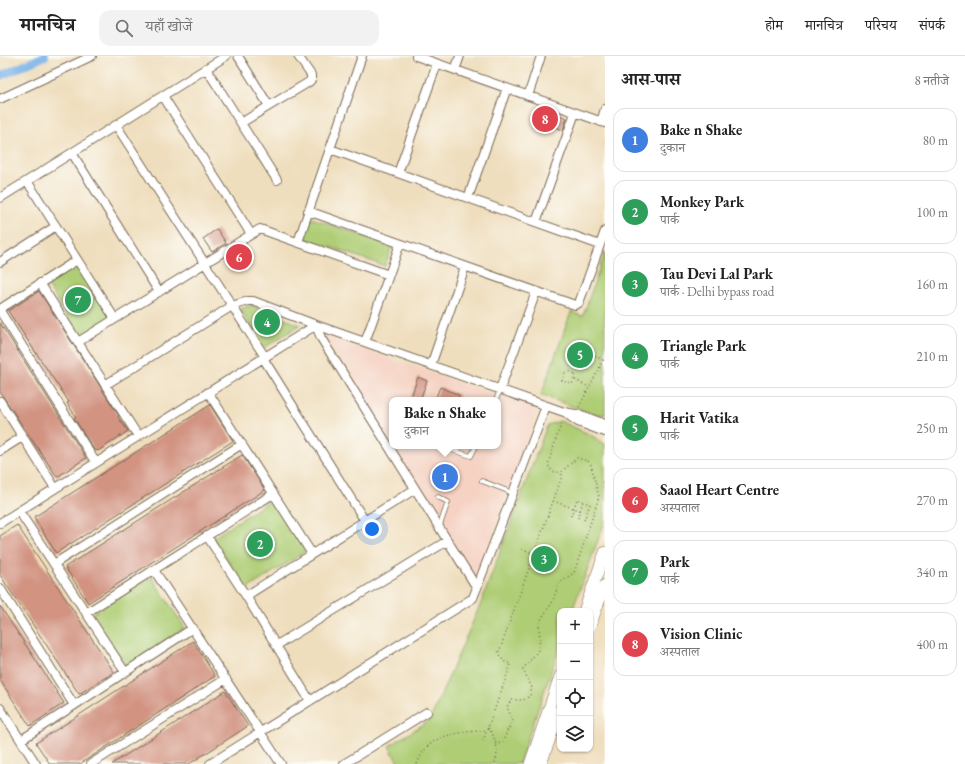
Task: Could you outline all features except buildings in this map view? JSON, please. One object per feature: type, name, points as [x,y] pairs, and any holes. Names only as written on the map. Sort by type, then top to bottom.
[{"type":"main road","points":[[585,608],[605,552]]},
{"type":"main road","points":[[593,618],[605,585]]},
{"type":"main road","points":[[530,764],[559,680]]},
{"type":"main road","points":[[541,764],[558,716]]},
{"type":"street","points":[[0,99],[92,56]]},
{"type":"street","points":[[0,198],[226,56]]},
{"type":"street","points":[[238,56],[269,106]]},
{"type":"street","points":[[241,123],[311,80],[311,75],[298,56]]},
{"type":"street","points":[[298,242],[362,56]]},
{"type":"street","points":[[416,56],[603,122],[605,110]]},
{"type":"street","points":[[455,70],[460,56]]},
{"type":"street","points":[[528,96],[541,56]]},
{"type":"street","points":[[398,173],[437,64]]},
{"type":"street","points":[[206,68],[276,180]]},
{"type":"street","points":[[468,198],[507,88]]},
{"type":"street","points":[[163,96],[251,234]]},
{"type":"street","points":[[536,222],[575,112]]},
{"type":"street","points":[[116,125],[206,264],[365,521]]},
{"type":"street","points":[[330,149],[600,245]]},
{"type":"street","points":[[72,153],[159,292]]},
{"type":"street","points":[[28,181],[115,319]]},
{"type":"street","points":[[308,211],[536,292],[577,305],[605,231]]},
{"type":"street","points":[[0,262],[56,226]]},
{"type":"street","points":[[78,342],[206,264],[258,229],[262,229],[390,275]]},
{"type":"street","points":[[366,342],[400,244]]},
{"type":"street","points":[[77,260],[0,310],[96,463]]},
{"type":"street","points":[[431,365],[465,267]]},
{"type":"street","points":[[40,283],[138,436]]},
{"type":"street","points":[[500,389],[536,292]]},
{"type":"street","points":[[106,385],[232,306],[253,301],[316,325],[546,406],[575,414],[603,427]]},
{"type":"street","points":[[0,523],[316,325]]},
{"type":"street","points":[[316,325],[321,338],[389,447]]},
{"type":"street","points":[[208,392],[312,554]]},
{"type":"street","points":[[0,401],[55,488]]},
{"type":"street","points":[[210,764],[473,598],[546,406]]},
{"type":"street","points":[[564,412],[578,422],[603,427]]},
{"type":"street","points":[[0,451],[22,437]]},
{"type":"street","points":[[54,564],[242,444]]},
{"type":"street","points":[[390,449],[477,588]]},
{"type":"street","points":[[246,596],[415,489]]},
{"type":"street","points":[[86,613],[273,494]]},
{"type":"street","points":[[19,511],[125,672]]},
{"type":"street","points":[[207,536],[277,645],[310,701]]},
{"type":"street","points":[[277,645],[448,541]]},
{"type":"street","points":[[154,570],[281,764]]},
{"type":"street","points":[[0,588],[74,705]]},
{"type":"street","points":[[21,740],[193,628]]},
{"type":"street","points":[[91,764],[226,679]]},
{"type":"street","points":[[0,708],[36,764]]},
{"type":"street","points":[[344,764],[427,712]]},
{"type":"lane","points":[[497,397],[500,389]]},
{"type":"lane","points":[[449,449],[471,456],[474,449]]},
{"type":"lane","points":[[482,480],[513,493]]},
{"type":"lane","points":[[438,497],[448,502],[439,528]]},
{"type":"path","points":[[581,348],[603,360]]},
{"type":"path","points":[[575,414],[605,357]]},
{"type":"path","points":[[566,370],[576,374],[574,380],[572,384],[562,381],[566,370]]},
{"type":"path","points":[[574,380],[589,387]]},
{"type":"path","points":[[496,745],[503,742],[507,731],[512,724],[512,718],[508,706],[511,700],[523,700],[530,696],[532,688],[523,669],[538,651],[540,621],[552,603],[559,583],[574,573],[599,497],[591,465],[588,460],[577,458],[562,471],[558,472],[554,472],[549,468],[548,464],[562,424]]},
{"type":"path","points":[[483,741],[511,664],[503,660],[499,652],[561,479],[562,471]]},
{"type":"path","points":[[572,516],[577,499],[584,501],[590,504],[584,520]]},
{"type":"path","points":[[553,501],[587,513]]},
{"type":"path","points":[[578,518],[584,501]]},
{"type":"path","points":[[522,550],[554,561]]},
{"type":"path","points":[[488,728],[496,745],[496,757],[494,764]]},
{"type":"path","points":[[417,764],[424,749],[434,740],[457,733],[488,728]]},
{"type":"shaded area","points":[[325,336],[501,397],[389,397],[389,439]]},
{"type":"shaded area","points":[[501,397],[538,410],[477,575],[472,573],[395,449],[501,449]]},
{"type":"green space","points":[[311,218],[392,246],[385,266],[304,238]]},
{"type":"green space","points":[[605,252],[605,415],[591,413],[541,395],[571,312],[583,316]]},
{"type":"green space","points":[[78,265],[111,317],[80,337],[47,284]]},
{"type":"green space","points":[[251,305],[300,325],[264,348],[240,309]]},
{"type":"green space","points":[[560,421],[589,434],[605,444],[605,521],[573,608],[557,608],[557,655],[519,764],[399,764],[389,746],[430,720],[481,603],[548,425]]},
{"type":"green space","points":[[272,499],[306,551],[247,589],[213,538]]},
{"type":"green space","points":[[151,576],[185,628],[126,666],[92,614]]},
{"type":"waterway","points":[[0,76],[45,56]]},
{"type":"place","name":"Vision Clinic","points":[[545,119]]},
{"type":"place","name":"Saaol Heart Centre","points":[[239,257]]},
{"type":"place","name":"Park","points":[[78,300]]},
{"type":"place","name":"Triangle Park","points":[[267,322]]},
{"type":"place","name":"Harit Vatika","points":[[580,355]]},
{"type":"place","name":"Bake n Shake","points":[[445,477]]},
{"type":"place","name":"Monkey Park","points":[[260,544]]},
{"type":"place","name":"Tau Devi Lal Park","points":[[544,559]]}]
